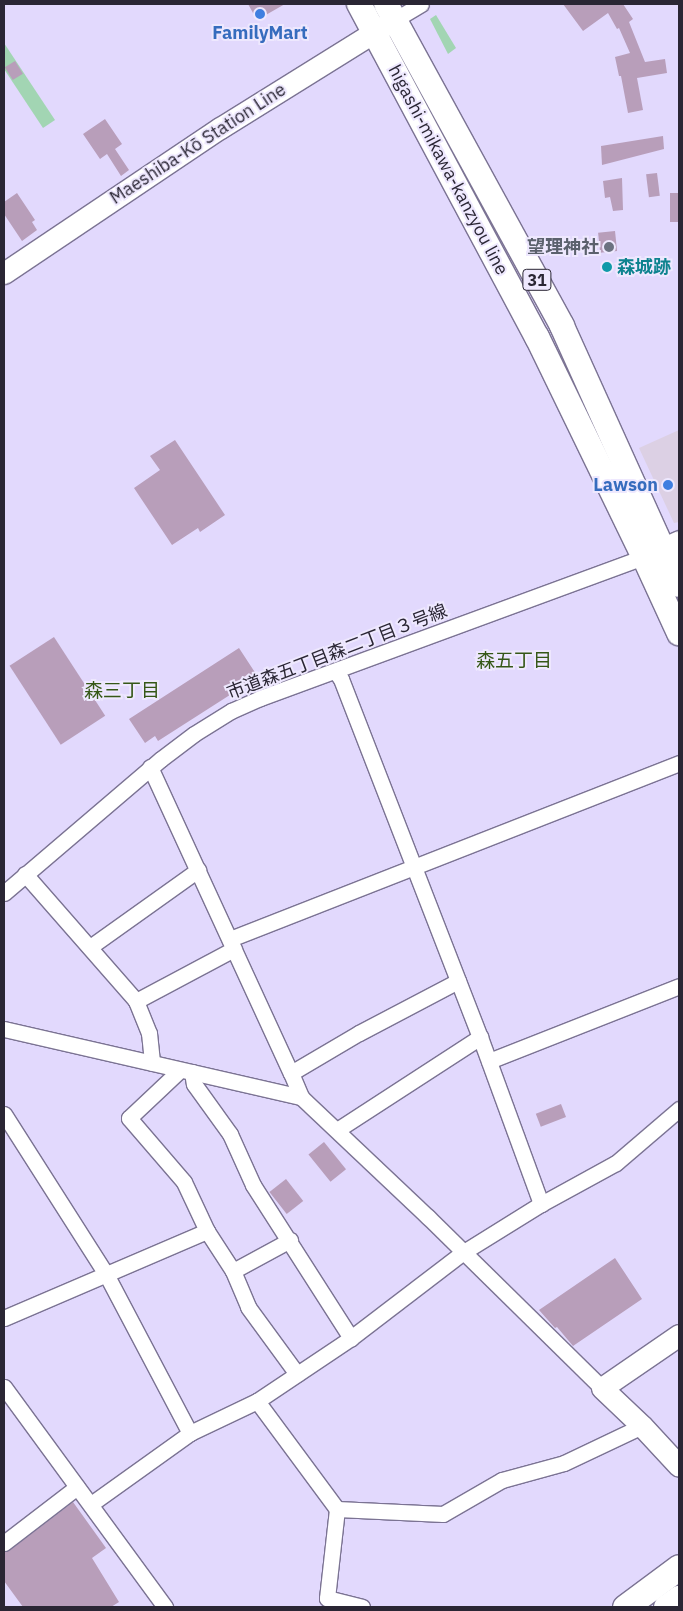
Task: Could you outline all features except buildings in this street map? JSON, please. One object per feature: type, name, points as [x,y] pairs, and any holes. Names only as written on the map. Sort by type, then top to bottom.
[{"type":"highway","points":[[625,1607],[679,1567]]},
{"type":"highway","points":[[654,1607],[679,1588]]},
{"type":"highway","points":[[666,1607],[679,1598]]},
{"type":"main road","name":"higashi-mikawa-kanzyou line","points":[[359,4],[537,337],[662,549],[679,633]]},
{"type":"main road","name":"higashi-mikawa-kanzyou line","points":[[391,12],[562,326],[679,585]]},
{"type":"main road","name":"Maeshiba-Kō Station Line","points":[[4,273],[212,134],[374,32],[391,12]]},
{"type":"main road","points":[[679,1335],[602,1388],[642,1426],[679,1466]]},
{"type":"street","points":[[391,12],[420,4]]},
{"type":"street","name":"市道森五丁目森二丁目３号線","points":[[4,893],[150,767],[194,734],[231,711],[260,698],[662,549]]},
{"type":"street","points":[[336,671],[341,679],[480,1037],[541,1204]]},
{"type":"street","points":[[136,1001],[232,944],[412,866],[679,763]]},
{"type":"street","points":[[150,767],[301,1097],[428,1217],[462,1253],[602,1388]]},
{"type":"street","points":[[90,947],[198,870]]},
{"type":"street","points":[[25,874],[136,1001],[149,1033],[152,1063]]},
{"type":"street","points":[[291,1073],[359,1033],[458,981]]},
{"type":"street","points":[[489,1061],[679,986]]},
{"type":"street","points":[[4,1029],[301,1097]]},
{"type":"street","points":[[337,1130],[480,1037]]},
{"type":"street","points":[[186,1071],[129,1118],[184,1182],[207,1231],[233,1271],[248,1307],[297,1374]]},
{"type":"street","points":[[186,1071],[230,1134],[253,1184],[351,1338]]},
{"type":"street","points":[[91,1504],[190,1432],[257,1401],[351,1338],[462,1253],[541,1204],[616,1163],[679,1109]]},
{"type":"street","points":[[4,1114],[106,1274],[190,1432]]},
{"type":"street","points":[[4,1318],[207,1231]]},
{"type":"street","points":[[233,1271],[290,1240]]},
{"type":"street","points":[[4,1387],[165,1607]]},
{"type":"street","points":[[257,1401],[337,1509],[327,1598],[362,1607]]},
{"type":"street","points":[[337,1509],[443,1514],[502,1480],[564,1463],[642,1426]]},
{"type":"street","points":[[4,1542],[77,1487]]},
{"type":"shaded area","name":"Lawson","points":[[679,430],[679,522],[674,523],[639,448]]},
{"type":"green space","points":[[436,15],[456,48],[448,54],[430,19]]},
{"type":"green space","points":[[4,43],[55,120],[43,128],[4,69]]},
{"type":"place","name":"FamilyMart","points":[[260,14]]},
{"type":"place","name":"望理神社","points":[[609,247]]},
{"type":"place","name":"森城跡","points":[[607,267]]},
{"type":"place","name":"Lawson","points":[[668,485]]},
{"type":"district","name":"森五丁目","points":[[514,661]]},
{"type":"district","name":"森三丁目","points":[[122,691]]}]
